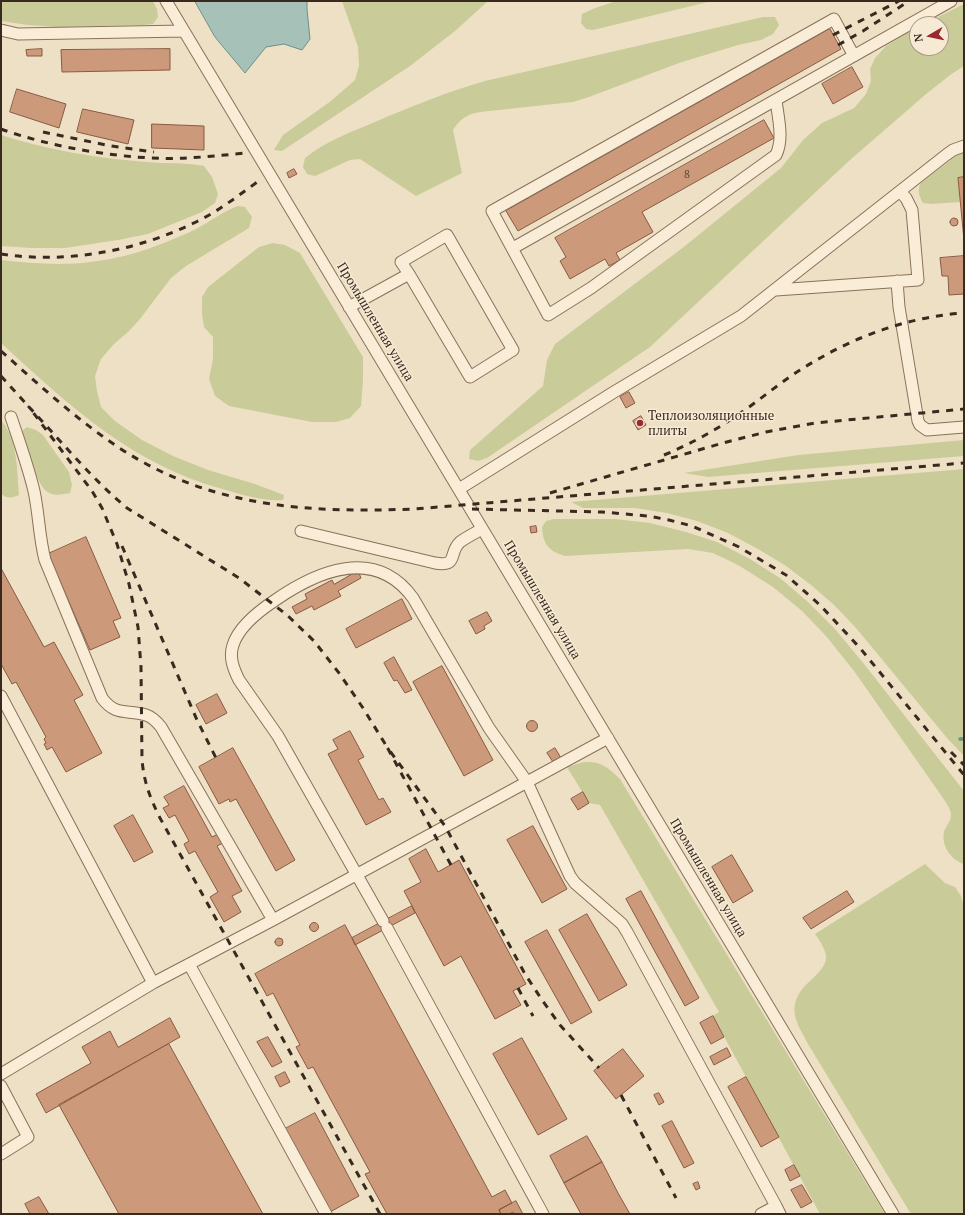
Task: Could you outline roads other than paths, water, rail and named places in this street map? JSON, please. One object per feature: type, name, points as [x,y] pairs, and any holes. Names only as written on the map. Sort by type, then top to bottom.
[{"type":"street","name":"Промышленная улица","points":[[166,1],[893,1214]]},
{"type":"street","points":[[513,248],[951,1]]},
{"type":"street","points":[[776,100],[781,139],[776,155],[591,288],[548,315],[492,211],[834,19],[854,56]]},
{"type":"street","points":[[1,30],[18,34],[184,31]]},
{"type":"street","points":[[459,489],[614,392],[732,322],[776,290],[953,150],[964,146]]},
{"type":"street","points":[[776,290],[918,280],[912,210],[906,198],[900,192]]},
{"type":"street","points":[[447,235],[513,350],[470,377],[409,274],[401,262],[447,235]]},
{"type":"street","points":[[349,306],[409,274]]},
{"type":"street","points":[[897,281],[901,323],[917,417],[920,425],[927,430],[964,427]]},
{"type":"street","points":[[11,417],[34,490],[39,520],[41,546],[45,560],[102,698],[106,704],[113,709],[147,716],[161,727],[273,920]]},
{"type":"street","points":[[301,531],[435,563],[446,564],[453,558],[459,543],[482,529]]},
{"type":"street","points":[[543,1214],[357,874],[278,736],[239,680],[231,657],[233,644],[239,632],[248,622],[271,603],[300,584],[326,573],[354,567],[368,569],[396,580],[406,588],[413,598],[489,728],[527,782],[570,876],[622,924],[627,932],[778,1210],[761,1214]]},
{"type":"street","points":[[1,696],[153,983]]},
{"type":"street","points":[[1,1074],[153,983],[273,920],[608,738]]},
{"type":"street","points":[[190,964],[326,1214]]},
{"type":"street","points":[[1,1086],[28,1137],[1,1154]]},
{"type":"water","points":[[195,1],[307,1],[310,39],[302,50],[284,44],[266,47],[245,73],[215,37]]},
{"type":"railway","points":[[833,35],[899,1]]},
{"type":"railway","points":[[838,45],[863,31],[909,1]]},
{"type":"railway","points":[[1,129],[44,142],[92,152],[117,155],[194,158],[245,153]]},
{"type":"railway","points":[[43,132],[111,146],[154,152]]},
{"type":"railway","points":[[1,254],[26,257],[76,256],[126,248],[150,241],[204,218],[260,180]]},
{"type":"railway","points":[[664,455],[691,443],[716,429],[796,373],[842,346],[881,330],[901,324],[943,315],[964,313]]},
{"type":"railway","points":[[1,351],[87,425],[118,447],[153,467],[188,483],[224,494],[261,502],[298,507],[336,510],[415,509],[964,463]]},
{"type":"railway","points":[[1,376],[29,407]]},
{"type":"railway","points":[[380,1214],[153,804],[146,783],[142,760],[141,667],[138,627],[129,584],[117,544],[102,508],[92,491],[29,407],[89,472],[127,508],[239,578],[287,615],[314,641],[339,673],[387,747]]},
{"type":"railway","points":[[550,493],[766,432],[815,423],[964,409]]},
{"type":"railway","points":[[472,509],[602,512],[648,516],[692,526],[739,547],[786,575],[820,605],[860,648],[964,775]]},
{"type":"railway","points":[[122,546],[197,720],[216,758]]},
{"type":"railway","points":[[451,865],[387,747],[445,826],[525,974],[542,1000],[560,1025],[599,1068]]},
{"type":"railway","points":[[951,752],[964,765]]},
{"type":"railway","points":[[518,988],[533,1016]]},
{"type":"railway","points":[[621,1095],[676,1198]]},
{"type":"place","name":"Теплоизоляционные плиты","points":[[640,423]]}]
